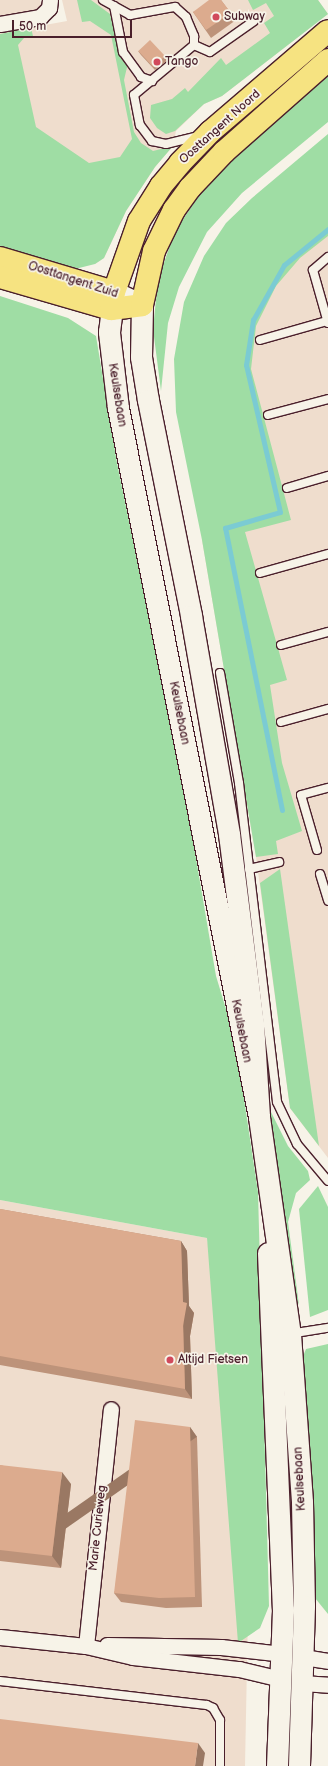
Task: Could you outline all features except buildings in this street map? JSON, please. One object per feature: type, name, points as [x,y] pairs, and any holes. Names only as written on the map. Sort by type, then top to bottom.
[{"type":"main road","name":"Oosttangent Noord","points":[[112,300],[131,239],[149,203],[180,163],[210,132],[328,31]]},
{"type":"main road","name":"Oosttangent Noord","points":[[142,306],[154,250],[174,210],[190,188],[224,152],[328,60]]},
{"type":"main road","name":"Oosttangent Zuid","points":[[0,258],[112,300]]},
{"type":"main road","name":"Oosttangent Zuid","points":[[0,276],[142,306]]},
{"type":"main road","name":"Keulsebaan","points":[[112,300],[111,363],[118,408],[259,1117]]},
{"type":"main road","name":"Keulsebaan","points":[[142,306],[141,357],[148,400],[191,616],[229,834],[253,1023],[259,1117],[269,1194],[281,1335],[302,1502],[303,1657],[299,1766]]},
{"type":"main road","name":"Keulsebaan","points":[[278,1766],[283,1610],[281,1335]]},
{"type":"main road","points":[[282,1654],[303,1657]]},
{"type":"main road","points":[[281,1679],[302,1683]]},
{"type":"street","points":[[0,24],[40,17],[49,8],[50,0]]},
{"type":"street","name":"Marie Curieweg","points":[[86,1646],[111,1409]]},
{"type":"street","points":[[0,1637],[86,1646],[133,1657],[239,1669],[281,1679]]},
{"type":"street","points":[[86,1646],[141,1644],[214,1646],[282,1654]]},
{"type":"street","points":[[303,1657],[328,1661]]},
{"type":"street","points":[[302,1683],[328,1685]]},
{"type":"lane","points":[[104,0],[130,15],[176,7],[186,17],[194,36],[194,45],[134,95],[140,125],[152,141],[166,144],[210,132]]},
{"type":"lane","points":[[114,6],[123,52],[141,77],[152,81]]},
{"type":"lane","points":[[194,45],[210,52],[254,21]]},
{"type":"lane","points":[[260,340],[327,318],[313,270],[328,256]]},
{"type":"lane","points":[[268,416],[328,399]]},
{"type":"lane","points":[[287,488],[328,476]]},
{"type":"lane","points":[[260,573],[328,554]]},
{"type":"lane","points":[[281,645],[328,632]]},
{"type":"lane","points":[[220,674],[239,783],[278,1102],[297,1144],[328,1181]]},
{"type":"lane","points":[[281,722],[328,709]]},
{"type":"lane","points":[[317,850],[301,796],[328,788]]},
{"type":"lane","points":[[249,869],[278,862]]},
{"type":"lane","points":[[320,874],[328,901]]},
{"type":"lane","points":[[281,1335],[328,1328]]},
{"type":"lane","points":[[0,1681],[207,1704],[213,1708],[220,1720],[220,1766]]},
{"type":"shaded area","points":[[0,0],[40,0],[45,25],[67,21],[62,0],[318,0],[328,14],[222,96],[204,104],[176,131],[173,146],[155,167],[126,211],[104,258],[95,264],[0,252]]},
{"type":"shaded area","points":[[328,223],[328,1158],[290,1108],[256,857],[202,540],[215,537],[250,315]]},
{"type":"shaded area","points":[[0,1200],[207,1238],[250,1512],[245,1766],[0,1766]]},
{"type":"green space","points":[[77,0],[91,0],[110,14],[118,50],[122,58],[128,63],[124,80],[134,132],[141,143],[153,151],[173,146],[155,167],[126,211],[104,258],[95,264],[71,270],[0,252],[0,34],[31,28],[33,36],[24,38],[18,45],[36,127],[89,163],[120,157],[132,139],[111,35],[90,21],[82,22]]},
{"type":"green space","points":[[248,0],[318,0],[328,14],[222,96],[204,104],[175,131],[166,134],[157,128],[150,118],[151,105],[172,99],[185,88],[188,92],[221,58],[226,65],[270,33],[264,23],[274,16],[266,3],[253,10]]},
{"type":"green space","points":[[328,74],[328,122],[242,193],[207,232],[179,287],[168,323],[161,391],[153,329],[158,280],[175,231],[198,197],[240,150]]},
{"type":"green space","points":[[328,134],[328,236],[300,258],[276,286],[256,326],[251,369],[291,520],[245,532],[287,680],[270,685],[282,763],[302,831],[276,841],[278,854],[256,857],[202,540],[176,412],[174,359],[184,302],[204,256],[226,223],[252,198]]},
{"type":"green space","points":[[0,296],[68,318],[96,336],[117,463],[184,788],[216,976],[235,1039],[258,1192],[269,1606],[260,1628],[238,1643],[207,1238],[0,1200]]},
{"type":"green space","points":[[280,869],[319,1146],[290,1108],[260,883]]},
{"type":"green space","points":[[268,1106],[288,1146],[308,1171],[310,1180],[296,1193],[288,1222],[299,1305],[288,1278]]},
{"type":"green space","points":[[318,1186],[328,1207],[328,1310],[310,1317],[299,1209]]},
{"type":"green space","points":[[328,1344],[328,1614],[315,1598],[300,1364],[306,1349]]},
{"type":"waterway","points":[[282,810],[225,528],[280,512],[246,365],[253,320],[284,265],[328,229]]},
{"type":"place","name":"Subway","points":[[216,17]]},
{"type":"place","name":"Tango","points":[[157,62]]},
{"type":"place","name":"Altijd Fietsen","points":[[170,1360]]}]
